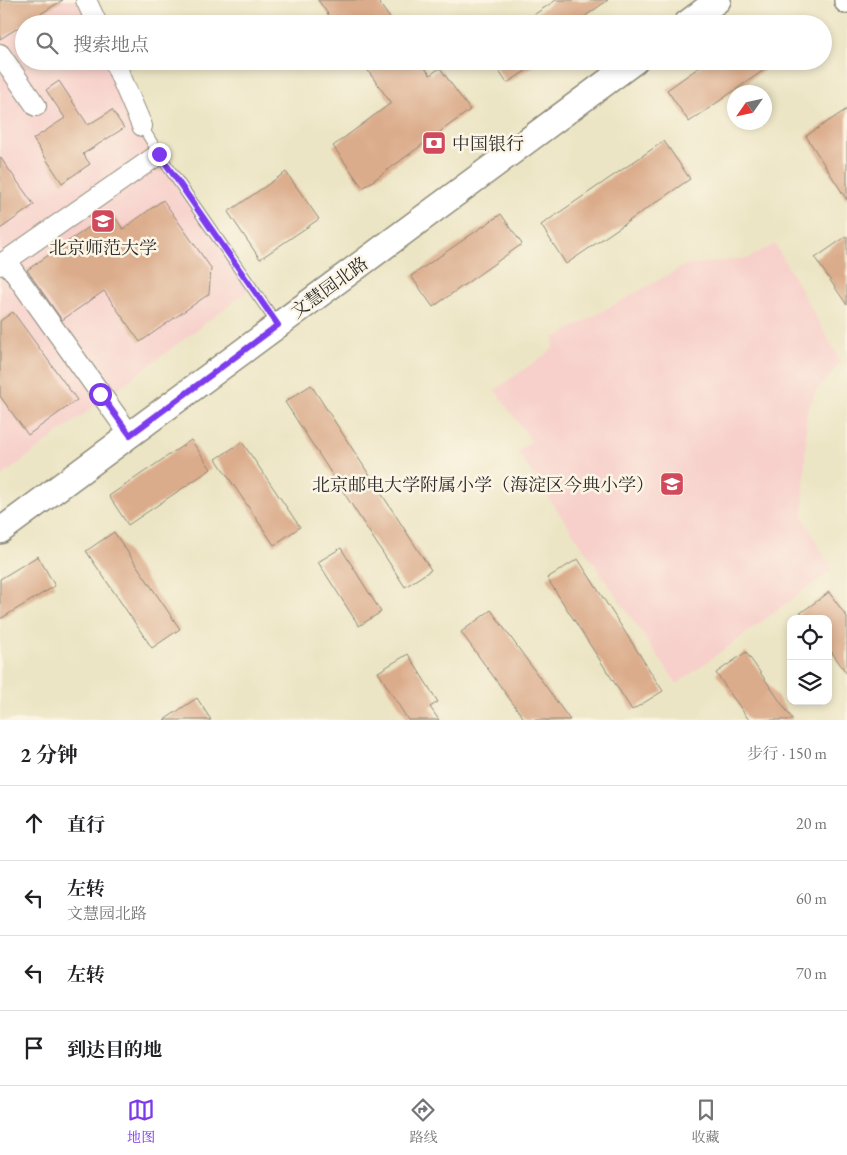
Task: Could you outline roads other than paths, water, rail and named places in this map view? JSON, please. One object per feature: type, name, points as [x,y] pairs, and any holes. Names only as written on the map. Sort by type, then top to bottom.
[{"type":"street","points":[[86,0],[93,15]]},
{"type":"street","points":[[698,15],[718,0]]},
{"type":"street","points":[[0,54],[36,106]]},
{"type":"street","points":[[118,70],[142,126]]},
{"type":"street","name":"文慧园北路","points":[[0,531],[623,70]]},
{"type":"street","points":[[130,435],[3,264],[159,154]]},
{"type":"lane","points":[[142,126],[159,154],[278,325]]},
{"type":"place","name":"中国银行","points":[[434,143]]},
{"type":"place","name":"北京师范大学","points":[[103,221]]},
{"type":"place","name":"北京邮电大学附属小学（海淀区今典小学）","points":[[672,484]]}]
